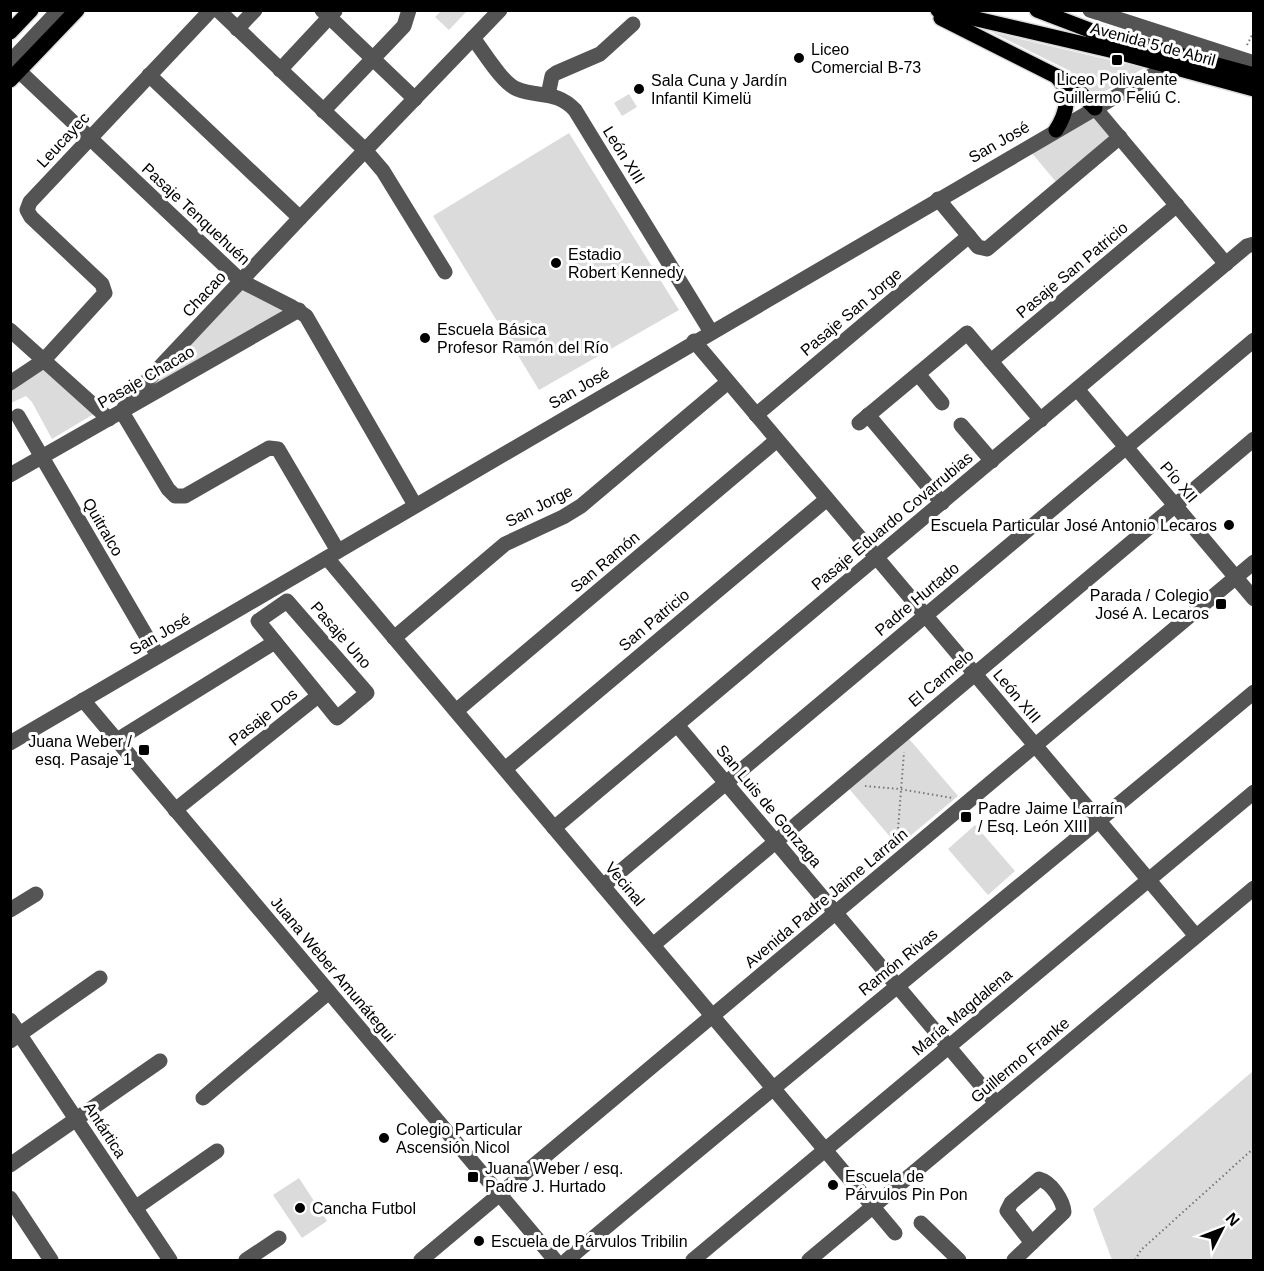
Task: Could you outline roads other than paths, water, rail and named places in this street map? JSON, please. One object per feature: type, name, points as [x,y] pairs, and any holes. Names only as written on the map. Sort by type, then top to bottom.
[{"type":"main road","points":[[10,32],[32,10]]},
{"type":"main road","points":[[13,71],[77,10]]},
{"type":"main road","points":[[928,10],[1078,89],[1095,108]]},
{"type":"main road","name":"Avenida 5 de Abril","points":[[938,10],[1254,89]]},
{"type":"main road","name":"Avenida 5 de Abril","points":[[1037,10],[1092,31],[1254,75]]},
{"type":"main road","points":[[1054,75],[1065,88],[1067,99],[1064,114],[1056,130]]},
{"type":"street","points":[[10,51],[46,10]]},
{"type":"street","points":[[13,71],[59,10]]},
{"type":"street","name":"Leucayec","points":[[43,361],[105,293],[104,287],[31,217],[27,210],[30,202],[211,10]]},
{"type":"street","points":[[218,10],[365,150],[383,171],[446,272]]},
{"type":"street","points":[[237,29],[255,10]]},
{"type":"street","points":[[323,111],[404,26],[409,10]]},
{"type":"street","name":"Chacao","points":[[115,416],[300,218],[500,10]]},
{"type":"street","points":[[1090,10],[1254,63]]},
{"type":"street","points":[[279,70],[329,13],[415,99]]},
{"type":"street","points":[[548,95],[552,76],[600,54],[633,24]]},
{"type":"street","points":[[994,46],[1002,26]]},
{"type":"street","name":"León XIII","points":[[473,38],[510,85],[519,90],[562,98],[575,110],[711,332]]},
{"type":"street","name":"San José","points":[[10,743],[694,341],[1168,66]]},
{"type":"street","name":"Pasaje Tenquehuén","points":[[13,71],[90,138],[241,281],[299,310],[310,322],[415,505]]},
{"type":"street","points":[[149,75],[300,218]]},
{"type":"street","points":[[1095,108],[1226,264]]},
{"type":"street","points":[[938,199],[978,247],[987,249],[1120,137]]},
{"type":"street","name":"Pasaje San Patricio","points":[[991,361],[1177,206]]},
{"type":"street","name":"Pasaje San Jorge","points":[[756,415],[969,236]]},
{"type":"street","name":"Pasaje Eduardo Covarrubias","points":[[554,828],[1247,246],[1254,244]]},
{"type":"street","name":"Pasaje Chacao","points":[[10,475],[299,310]]},
{"type":"street","points":[[10,330],[43,361],[115,416]]},
{"type":"street","points":[[942,502],[864,419],[967,333],[1041,420]]},
{"type":"street","name":"Padre Hurtado","points":[[603,886],[1254,340]]},
{"type":"street","name":"León XIII","points":[[694,341],[1196,936]]},
{"type":"street","points":[[10,383],[43,361]]},
{"type":"street","points":[[918,374],[942,403]]},
{"type":"street","name":"San Jorge","points":[[394,638],[505,544],[581,506],[728,382]]},
{"type":"street","name":"Pío XII","points":[[1077,389],[1254,599]]},
{"type":"street","name":"Quitralco","points":[[18,416],[158,656]]},
{"type":"street","name":"Vecinal","points":[[115,416],[175,496],[185,496],[269,448],[278,449],[332,555],[394,638],[895,1233]]},
{"type":"street","points":[[961,425],[992,461]]},
{"type":"street","name":"El Carmelo","points":[[652,945],[1254,440]]},
{"type":"street","name":"San Ramón","points":[[456,711],[777,441]]},
{"type":"street","name":"San Patricio","points":[[505,769],[826,499]]},
{"type":"street","name":"Avenida Padre Jaime Larraín","points":[[421,1260],[1254,562]]},
{"type":"street","name":"Pasaje Uno","points":[[275,642],[258,621],[287,601],[367,693],[337,718],[318,696]]},
{"type":"street","points":[[117,741],[275,642]]},
{"type":"street","name":"Pasaje Dos","points":[[175,810],[318,696],[275,642]]},
{"type":"street","name":"Ramón Rivas","points":[[567,1260],[772,1088],[1254,692]]},
{"type":"street","name":"Juana Weber Amunátegui","points":[[83,700],[555,1260]]},
{"type":"street","name":"San Luis de Gonzaga","points":[[677,725],[996,1103]]},
{"type":"street","name":"María Magdalena","points":[[693,1260],[1254,792]]},
{"type":"street","name":"Guillermo Franke","points":[[809,1260],[1254,888]]},
{"type":"street","points":[[10,910],[36,894]]},
{"type":"street","points":[[15,1038],[100,978]]},
{"type":"street","points":[[203,1098],[329,992]]},
{"type":"street","name":"Antártica","points":[[10,1020],[15,1038],[75,1119],[170,1260]]},
{"type":"street","points":[[10,1165],[160,1061]]},
{"type":"street","points":[[135,1208],[217,1151]]},
{"type":"street","points":[[10,1198],[51,1260]]},
{"type":"street","points":[[921,1223],[959,1260]]},
{"type":"street","points":[[246,1260],[279,1238]]},
{"type":"street","points":[[1014,1260],[1032,1243]]},
{"type":"place","name":"Liceo Comercial B-73","points":[[799,58]]},
{"type":"place","name":"Liceo Polivalente Guillermo Feliú C.","points":[[1117,60]]},
{"type":"place","name":"Sala Cuna y Jardín Infantil Kimelü","points":[[639,89]]},
{"type":"place","name":"Estadio Robert Kennedy","points":[[556,263]]},
{"type":"place","name":"Escuela Básica Profesor Ramón del Río","points":[[425,338]]},
{"type":"place","name":"Escuela Particular José Antonio Lecaros","points":[[1229,525]]},
{"type":"place","name":"Parada / Colegio José A. Lecaros","points":[[1221,604]]},
{"type":"place","name":"Juana Weber / esq. Pasaje 1","points":[[144,750]]},
{"type":"place","name":"Padre Jaime Larraín / Esq. León XIII","points":[[966,817]]},
{"type":"place","name":"Colegio Particular Ascensión Nicol","points":[[384,1138]]},
{"type":"place","name":"Juana Weber / esq. Padre J. Hurtado","points":[[473,1177]]},
{"type":"place","name":"Escuela de Párvulos Pin Pon","points":[[833,1185]]},
{"type":"place","name":"Cancha Futbol","points":[[300,1208]]},
{"type":"place","name":"Escuela de Párvulos Tribilin","points":[[479,1241]]}]
